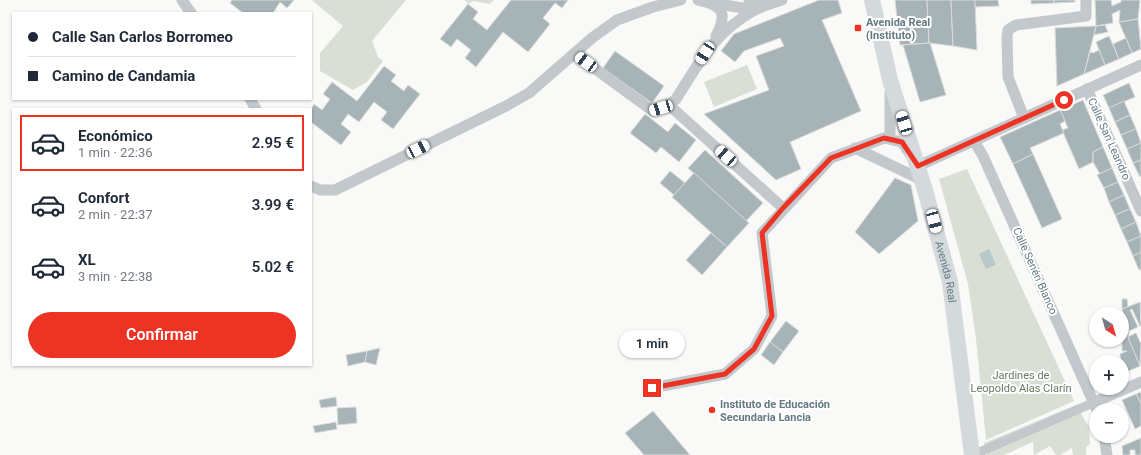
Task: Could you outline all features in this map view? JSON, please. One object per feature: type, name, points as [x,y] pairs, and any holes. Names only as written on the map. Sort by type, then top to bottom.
[{"type":"main road","name":"Avenida Real","points":[[872,0],[890,80],[920,173],[950,282],[973,455]]},
{"type":"street","points":[[182,0],[190,12]]},
{"type":"street","points":[[653,7],[667,0]]},
{"type":"street","points":[[312,186],[320,190],[335,190],[506,106],[528,93],[617,20],[653,7],[681,0]]},
{"type":"street","points":[[698,0],[714,3],[751,5],[771,4],[782,0]]},
{"type":"street","points":[[1024,118],[1008,78],[1008,30],[1016,25],[1086,16],[1086,0]]},
{"type":"street","points":[[575,54],[652,111],[669,105],[676,99],[713,42],[722,24],[723,17],[714,3]]},
{"type":"street","points":[[713,42],[751,5]]},
{"type":"street","points":[[920,173],[974,141],[1141,65]]},
{"type":"street","points":[[890,80],[890,138]]},
{"type":"street","name":"Calle San Leandro","points":[[1087,89],[1141,211]]},
{"type":"street","points":[[669,105],[783,208]]},
{"type":"street","points":[[652,388],[725,374],[754,349],[772,316],[762,233],[783,208],[831,158],[855,148],[890,138],[902,142],[920,173]]},
{"type":"street","name":"Calle Senén Blanco","points":[[974,141],[983,156],[1095,403]]},
{"type":"street","points":[[855,148],[920,173]]},
{"type":"street","points":[[1102,403],[1141,382]]},
{"type":"street","points":[[973,455],[1089,409]]},
{"type":"street","points":[[1105,443],[1107,455]]},
{"type":"green space","points":[[312,0],[406,0],[372,41],[378,57],[383,61],[367,82],[353,90],[320,71],[320,53],[343,26]]},
{"type":"green space","points":[[464,0],[494,0],[490,4],[473,1],[469,4]]},
{"type":"green space","points":[[747,65],[757,89],[714,107],[704,82]]},
{"type":"green space","name":"Jardines de Leopoldo Alas Clarín","points":[[967,169],[1074,401],[986,440],[976,339],[968,284],[939,179]]},
{"type":"green space","points":[[1076,405],[1089,427],[1090,444],[1086,447],[1086,455],[1073,455],[1072,448],[1060,455],[1056,455],[1050,446],[1034,455],[1033,442],[1004,455],[987,455],[984,443]]},
{"type":"shaded area","points":[[989,249],[996,265],[986,269],[979,254]]},
{"type":"building","points":[[232,0],[294,0],[287,8],[280,2],[274,12],[242,12],[230,3]]},
{"type":"building","points":[[511,0],[568,0],[562,8],[555,3],[543,18],[550,24],[528,52],[503,32],[476,67],[465,58],[471,50],[457,39],[451,47],[440,39],[468,4],[478,12],[473,19],[487,30]]},
{"type":"building","points":[[819,0],[838,0],[842,13],[822,20],[861,111],[790,142],[801,169],[776,180],[704,114],[769,90],[756,56],[784,46],[780,38],[744,51],[735,62],[721,51],[734,34]]},
{"type":"building","points":[[895,0],[927,0],[929,43],[900,45]]},
{"type":"building","points":[[927,0],[951,0],[953,46],[929,43]]},
{"type":"building","points":[[951,0],[975,0],[977,50],[953,46]]},
{"type":"building","points":[[975,0],[998,0],[999,6],[975,7]]},
{"type":"building","points":[[1031,0],[1054,0],[1054,3],[1031,4]]},
{"type":"building","points":[[1054,0],[1075,0],[1075,2],[1054,3]]},
{"type":"building","points":[[1095,0],[1111,0],[1112,6],[1121,2],[1121,0],[1140,0],[1138,19],[1119,22],[1120,10],[1112,14],[1113,23],[1096,26]]},
{"type":"building","points":[[1138,19],[1141,49],[1132,53],[1119,22]]},
{"type":"building","points":[[1105,25],[1108,32],[1094,35],[1096,26]]},
{"type":"building","points":[[1096,26],[1084,74],[1057,86],[1055,28]]},
{"type":"building","points":[[1109,36],[1119,59],[1105,65],[1096,42]]},
{"type":"building","points":[[1126,38],[1132,53],[1119,59],[1113,44]]},
{"type":"building","points":[[930,43],[946,95],[920,102],[903,45]]},
{"type":"building","points":[[1099,50],[1105,65],[1084,74],[1090,52],[1093,53]]},
{"type":"building","points":[[615,51],[664,86],[652,103],[603,68]]},
{"type":"building","points":[[384,66],[396,75],[391,81],[404,91],[408,85],[420,94],[393,129],[381,120],[387,112],[374,102],[359,122],[348,114],[341,124],[351,132],[341,145],[312,123],[312,108],[314,104],[322,110],[330,99],[323,94],[332,82],[357,101]]},
{"type":"building","points":[[1129,83],[1135,97],[1109,108],[1103,95]]},
{"type":"building","points":[[1083,100],[1103,147],[1093,152],[1093,162],[1079,169],[1062,130],[1068,128],[1060,110]]},
{"type":"building","points":[[1124,101],[1130,115],[1115,122],[1109,108]]},
{"type":"building","points":[[1060,110],[1065,121],[1060,124],[1064,133],[1030,148],[1033,154],[1013,164],[1000,137]]},
{"type":"building","points":[[645,114],[668,132],[675,123],[696,140],[679,162],[661,147],[656,153],[630,133]]},
{"type":"building","points":[[1130,115],[1136,129],[1121,135],[1115,122]]},
{"type":"building","points":[[1136,129],[1141,143],[1127,149],[1121,135]]},
{"type":"building","points":[[1141,143],[1141,160],[1133,163],[1127,149]]},
{"type":"building","points":[[1103,147],[1112,168],[1100,174],[1093,162],[1093,152]]},
{"type":"building","points":[[705,150],[763,203],[746,221],[688,168]]},
{"type":"building","points":[[1033,154],[1062,219],[1042,228],[1013,164]]},
{"type":"building","points":[[1141,160],[1141,176],[1140,177],[1133,163]]},
{"type":"building","points":[[1112,168],[1118,182],[1104,188],[1097,175]]},
{"type":"building","points":[[670,171],[685,183],[674,195],[660,183]]},
{"type":"building","points":[[694,173],[749,223],[727,247],[672,197]]},
{"type":"building","points":[[895,178],[911,185],[918,221],[879,254],[855,232]]},
{"type":"building","points":[[1118,182],[1124,195],[1109,202],[1104,188]]},
{"type":"building","points":[[1124,195],[1130,209],[1115,215],[1109,202]]},
{"type":"building","points":[[1130,209],[1136,222],[1121,229],[1115,215]]},
{"type":"building","points":[[1136,222],[1141,236],[1127,242],[1121,229]]},
{"type":"building","points":[[711,233],[727,247],[702,275],[686,260]]},
{"type":"building","points":[[1141,236],[1141,252],[1133,256],[1127,242]]},
{"type":"building","points":[[1141,252],[1141,269],[1139,270],[1133,256]]},
{"type":"building","points":[[1122,299],[1127,299],[1128,307],[1122,307]]},
{"type":"building","points":[[1140,302],[1141,326],[1132,309],[1130,310],[1138,327],[1129,331],[1129,307],[1127,307]]},
{"type":"building","points":[[786,321],[799,331],[783,352],[770,342]]},
{"type":"building","points":[[1136,333],[1141,344],[1140,366],[1129,339],[1129,336]]},
{"type":"building","points":[[1129,339],[1140,366],[1129,371],[1129,355],[1120,355],[1127,351],[1122,351],[1122,347],[1129,347]]},
{"type":"building","points":[[770,342],[783,352],[774,365],[761,355]]},
{"type":"building","points":[[380,348],[376,365],[365,362],[367,351]]},
{"type":"building","points":[[367,351],[365,362],[348,366],[346,355]]},
{"type":"building","points":[[1141,392],[1141,404],[1136,394]]},
{"type":"building","points":[[1136,394],[1141,404],[1141,426],[1135,429],[1129,416],[1129,403],[1123,403],[1122,400]]},
{"type":"building","points":[[336,397],[337,406],[321,408],[319,400]]},
{"type":"building","points":[[356,407],[357,423],[338,425],[337,408]]},
{"type":"building","points":[[653,411],[690,455],[644,455],[625,433]]},
{"type":"building","points":[[336,422],[337,429],[315,433],[313,426]]},
{"type":"building","points":[[1141,438],[1141,455],[1135,455],[1135,450],[1130,450],[1130,455],[1123,455],[1122,446]]},
{"type":"place","name":"Avenida Real (Instituto)","points":[[858,28]]},
{"type":"place","name":"Instituto de Educación Secundaria Lancia","points":[[712,410]]},
{"type":"route","points":[[652,388],[725,374],[754,349],[772,316],[762,233],[783,208],[831,158],[884,138],[890,138],[902,142],[918,166],[1064,100]]}]
